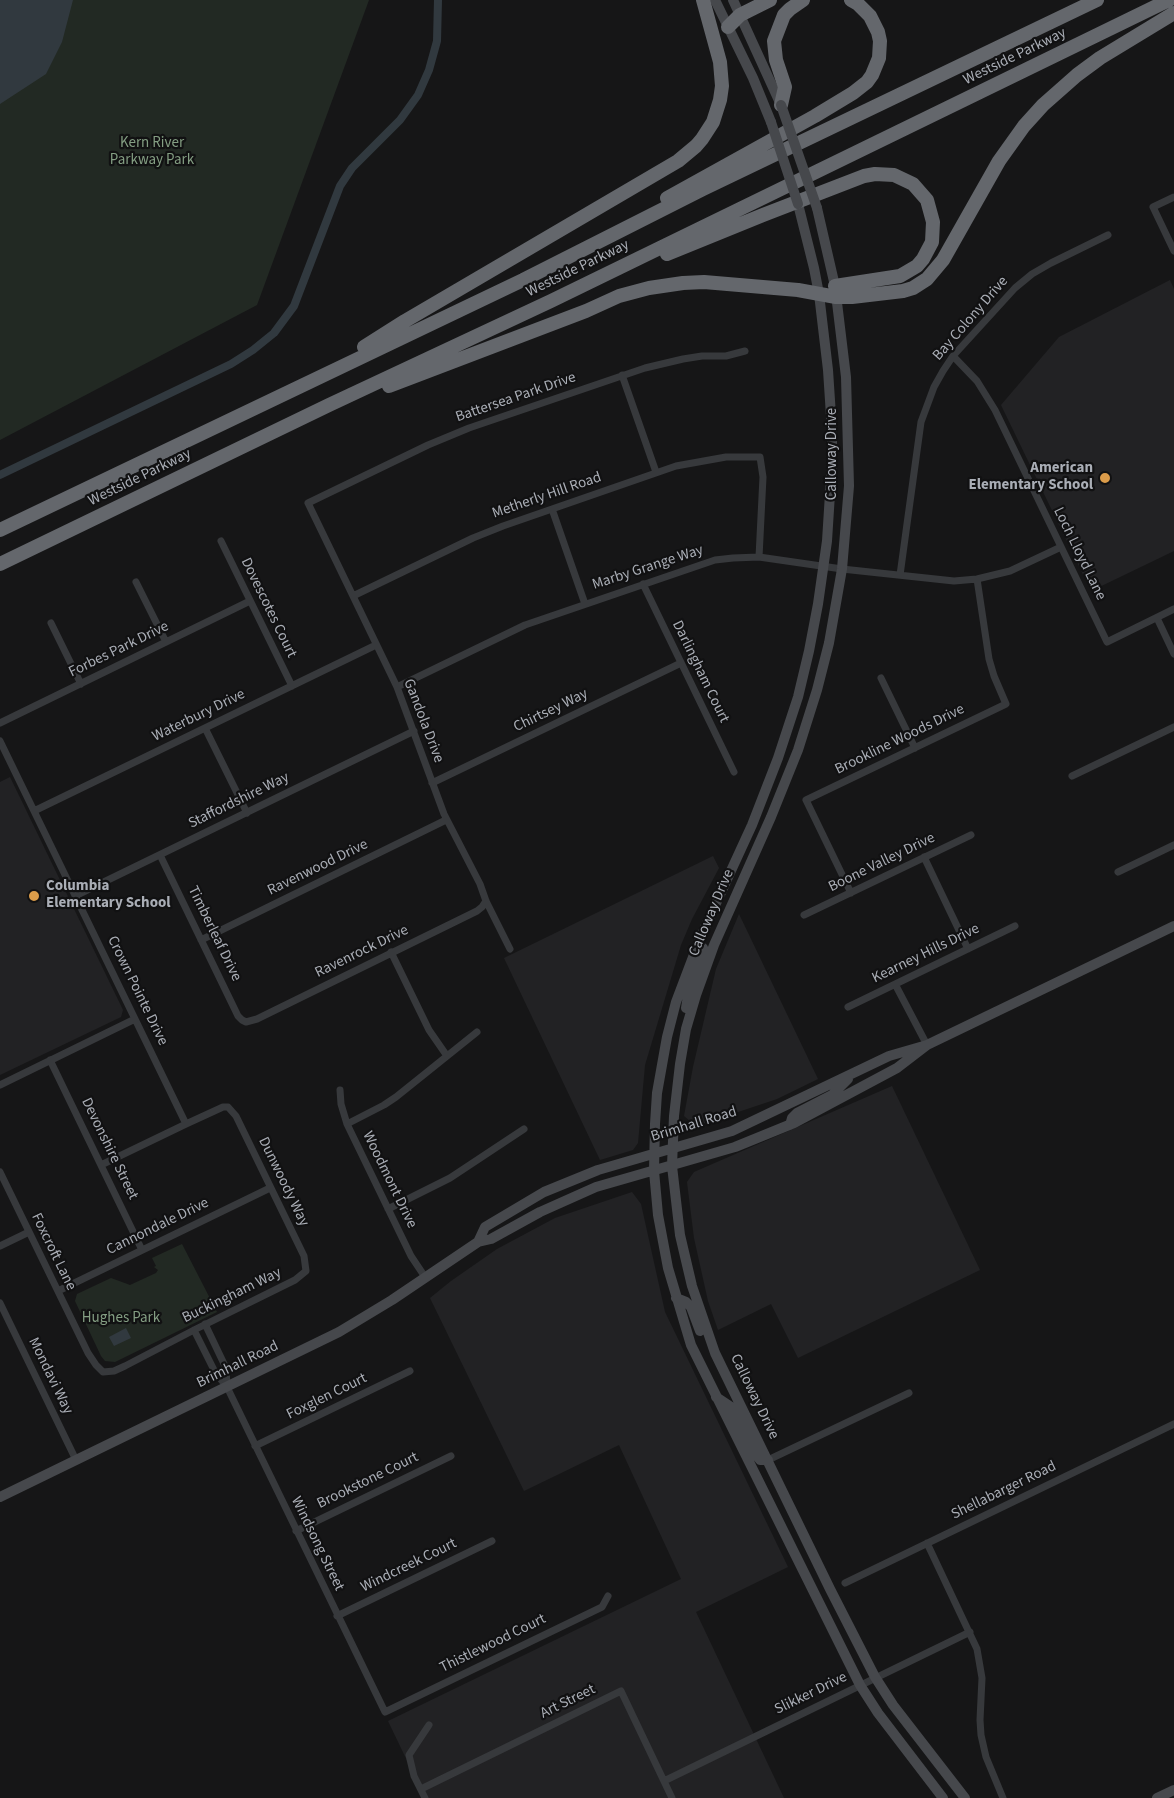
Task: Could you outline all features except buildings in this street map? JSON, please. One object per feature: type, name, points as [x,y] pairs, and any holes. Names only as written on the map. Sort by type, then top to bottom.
[{"type":"highway","points":[[309,382],[405,321],[678,161],[696,146],[713,122],[722,86],[720,62],[703,0]]},
{"type":"highway","points":[[728,27],[740,15],[770,0]]},
{"type":"highway","points":[[782,105],[784,87],[776,60],[774,41],[784,15],[803,0]]},
{"type":"highway","points":[[523,280],[861,88],[876,66],[880,40],[876,24],[865,10],[851,0]]},
{"type":"highway","name":"Westside Parkway","points":[[0,530],[523,280],[703,189],[1097,0]]},
{"type":"highway","name":"Westside Parkway","points":[[0,564],[551,301],[1169,0]]},
{"type":"highway","points":[[836,292],[852,297],[903,291],[927,279],[943,260],[1004,154],[1043,105],[1100,58],[1174,13]]},
{"type":"highway","points":[[329,405],[380,389],[586,311],[619,296],[649,288],[704,282],[819,294],[900,276],[923,260],[932,242],[933,222],[927,200],[913,184],[894,175],[864,176],[551,301]]},
{"type":"main road","name":"Calloway Drive","points":[[715,0],[753,78],[771,122],[801,216],[819,294],[827,358],[832,431],[831,473],[827,541],[818,604],[809,651],[789,728],[767,787],[701,936],[680,991],[667,1036],[657,1097],[654,1154],[662,1242],[691,1345],[860,1685],[885,1723],[943,1798]]},
{"type":"main road","name":"Calloway Drive","points":[[733,0],[782,105],[802,161],[824,235],[836,292],[844,359],[849,486],[843,569],[829,644],[817,690],[798,750],[714,945],[690,1016],[678,1073],[672,1148],[680,1235],[692,1286],[720,1363],[875,1677],[893,1705],[964,1798]]},
{"type":"main road","points":[[714,945],[714,931],[727,897],[724,885]]},
{"type":"main road","name":"Brimhall Road","points":[[478,1242],[485,1227],[544,1192],[598,1170],[732,1131],[889,1056],[927,1045],[1174,926]]},
{"type":"main road","points":[[690,1016],[686,1003],[703,951],[701,936]]},
{"type":"main road","name":"Brimhall Road","points":[[0,1497],[362,1320],[478,1242],[491,1239],[540,1212],[605,1185],[735,1148],[790,1125],[897,1068],[927,1045]]},
{"type":"main road","points":[[790,1125],[797,1113],[832,1095],[855,1073]]},
{"type":"main road","points":[[676,1298],[691,1306],[710,1357],[720,1363]]},
{"type":"main road","points":[[716,1397],[734,1409],[756,1455],[760,1460],[768,1460]]},
{"type":"main road","points":[[1157,1798],[1174,1790]]},
{"type":"street","points":[[1174,197],[1153,207],[1174,250]]},
{"type":"street","name":"Bay Colony Drive","points":[[900,575],[921,422],[933,387],[953,356],[1015,288],[1032,274],[1051,263],[1108,235]]},
{"type":"street","name":"Battersea Park Drive","points":[[308,504],[448,436],[622,375],[683,359],[726,356],[745,351]]},
{"type":"street","name":"Loch Lloyd Lane","points":[[953,356],[987,395],[1107,642],[1156,618]]},
{"type":"street","points":[[622,375],[656,472]]},
{"type":"street","name":"Metherly Hill Road","points":[[353,596],[473,538],[656,472],[710,459],[760,457],[763,477],[759,557]]},
{"type":"street","name":"Gandola Drive","points":[[308,504],[397,687],[446,820],[480,884],[510,949]]},
{"type":"street","points":[[552,508],[585,604]]},
{"type":"street","name":"Dovescotes Court","points":[[221,541],[292,686]]},
{"type":"street","name":"Marby Grange Way","points":[[397,687],[525,625],[715,560],[759,557],[954,581],[976,579],[1010,571],[1061,547]]},
{"type":"street","name":"Brookline Woods Drive","points":[[850,893],[806,800],[1006,704],[989,659],[976,579]]},
{"type":"street","points":[[136,582],[166,642]]},
{"type":"street","name":"Darlingham Court","points":[[643,584],[734,772]]},
{"type":"street","name":"Forbes Park Drive","points":[[0,723],[250,601]]},
{"type":"street","points":[[1174,609],[1156,618],[1174,654]]},
{"type":"street","points":[[51,623],[81,684]]},
{"type":"street","name":"Waterbury Drive","points":[[34,811],[376,645]]},
{"type":"street","name":"Chirtsey Way","points":[[432,783],[681,663]]},
{"type":"street","points":[[881,678],[915,748]]},
{"type":"street","points":[[1072,776],[1174,727]]},
{"type":"street","points":[[205,728],[246,813]]},
{"type":"street","name":"Staffordshire Way","points":[[75,896],[414,731]]},
{"type":"street","name":"Crown Pointe Drive","points":[[0,741],[186,1124]]},
{"type":"street","name":"Ravenwood Drive","points":[[201,940],[446,820]]},
{"type":"street","name":"Boone Valley Drive","points":[[804,915],[971,835]]},
{"type":"street","points":[[1118,872],[1174,845]]},
{"type":"street","name":"Timberleaf Drive","points":[[160,855],[238,1016],[246,1022]]},
{"type":"street","points":[[924,857],[968,949]]},
{"type":"street","name":"Ravenrock Drive","points":[[246,1022],[257,1019],[477,911],[486,901]]},
{"type":"street","name":"Kearney Hills Drive","points":[[848,1007],[1015,926]]},
{"type":"street","points":[[391,952],[429,1030],[447,1056]]},
{"type":"street","points":[[894,984],[927,1045]]},
{"type":"street","points":[[0,1085],[135,1019]]},
{"type":"street","points":[[347,1124],[396,1097],[477,1032]]},
{"type":"street","name":"Devonshire Street","points":[[50,1060],[142,1250]]},
{"type":"street","name":"Woodmont Drive","points":[[340,1090],[341,1104],[347,1124],[411,1256],[425,1277]]},
{"type":"street","name":"Dunwoody Way","points":[[186,1124],[223,1107],[228,1107],[236,1116],[303,1256],[306,1271]]},
{"type":"street","points":[[101,1165],[186,1124]]},
{"type":"street","points":[[388,1209],[450,1178],[524,1129]]},
{"type":"street","name":"Foxcroft Lane","points":[[0,1172],[88,1353],[103,1372]]},
{"type":"street","name":"Cannondale Drive","points":[[58,1291],[270,1188]]},
{"type":"street","points":[[0,1246],[29,1232]]},
{"type":"street","name":"Buckingham Way","points":[[103,1372],[114,1371],[125,1366],[194,1329],[302,1277],[306,1271]]},
{"type":"street","name":"Mondavi Way","points":[[1,1308],[76,1460]]},
{"type":"street","name":"Windsong Street","points":[[206,1324],[226,1368],[227,1387]]},
{"type":"street","name":"Windsong Street","points":[[194,1329],[215,1372],[227,1387],[385,1712]]},
{"type":"street","name":"Foxglen Court","points":[[255,1446],[410,1371]]},
{"type":"street","points":[[768,1460],[909,1393]]},
{"type":"street","name":"Shellabarger Road","points":[[845,1583],[1174,1424]]},
{"type":"street","name":"Brookstone Court","points":[[296,1531],[451,1456]]},
{"type":"street","name":"Windcreek Court","points":[[337,1616],[492,1541]]},
{"type":"street","points":[[927,1543],[977,1648],[982,1678],[981,1735],[986,1757],[1003,1798]]},
{"type":"street","name":"Thistlewood Court","points":[[385,1712],[602,1607],[608,1596]]},
{"type":"street","name":"Slikker Drive","points":[[664,1781],[970,1632]]},
{"type":"street","name":"Art Street","points":[[421,1789],[621,1691],[672,1798]]},
{"type":"street","points":[[425,1798],[414,1776],[409,1755],[429,1725]]},
{"type":"shaded area","points":[[0,0],[73,0],[62,42],[46,74],[0,104]]},
{"type":"shaded area","name":"American Elementary School","points":[[1170,280],[1174,289],[1174,551],[1091,591],[1001,405],[1059,337]]},
{"type":"shaded area","name":"Columbia Elementary School","points":[[10,777],[123,1010],[121,1017],[0,1075],[0,782]]},
{"type":"shaded area","points":[[713,856],[719,868],[681,945],[645,1065],[638,1143],[633,1150],[600,1160],[504,958]]},
{"type":"shaded area","points":[[739,914],[818,1079],[777,1099],[696,1126],[684,1116],[693,1067],[716,969]]},
{"type":"shaded area","points":[[892,1086],[980,1270],[798,1358],[771,1304],[718,1330],[708,1301],[694,1238],[687,1182],[694,1172]]},
{"type":"shaded area","points":[[632,1192],[641,1204],[665,1312],[788,1567],[696,1612],[784,1798],[425,1798],[388,1721],[681,1579],[619,1445],[524,1491],[430,1298],[497,1249],[555,1218]]},
{"type":"shaded area","points":[[126,1328],[131,1338],[114,1346],[109,1337]]},
{"type":"green space","name":"Kern River Parkway Park","points":[[0,0],[369,0],[257,305],[0,440]]},
{"type":"green space","name":"Hughes Park","points":[[182,1244],[217,1312],[115,1362],[105,1361],[75,1301],[77,1294],[111,1278],[130,1285],[156,1273],[158,1270],[154,1267],[156,1266],[152,1258]]},
{"type":"waterway","points":[[0,475],[231,364],[274,333],[294,306],[340,186],[352,168],[400,120],[418,95],[429,70],[437,41],[438,0]]},
{"type":"place","name":"American Elementary School","points":[[1105,478]]},
{"type":"place","name":"Columbia Elementary School","points":[[34,896]]}]
